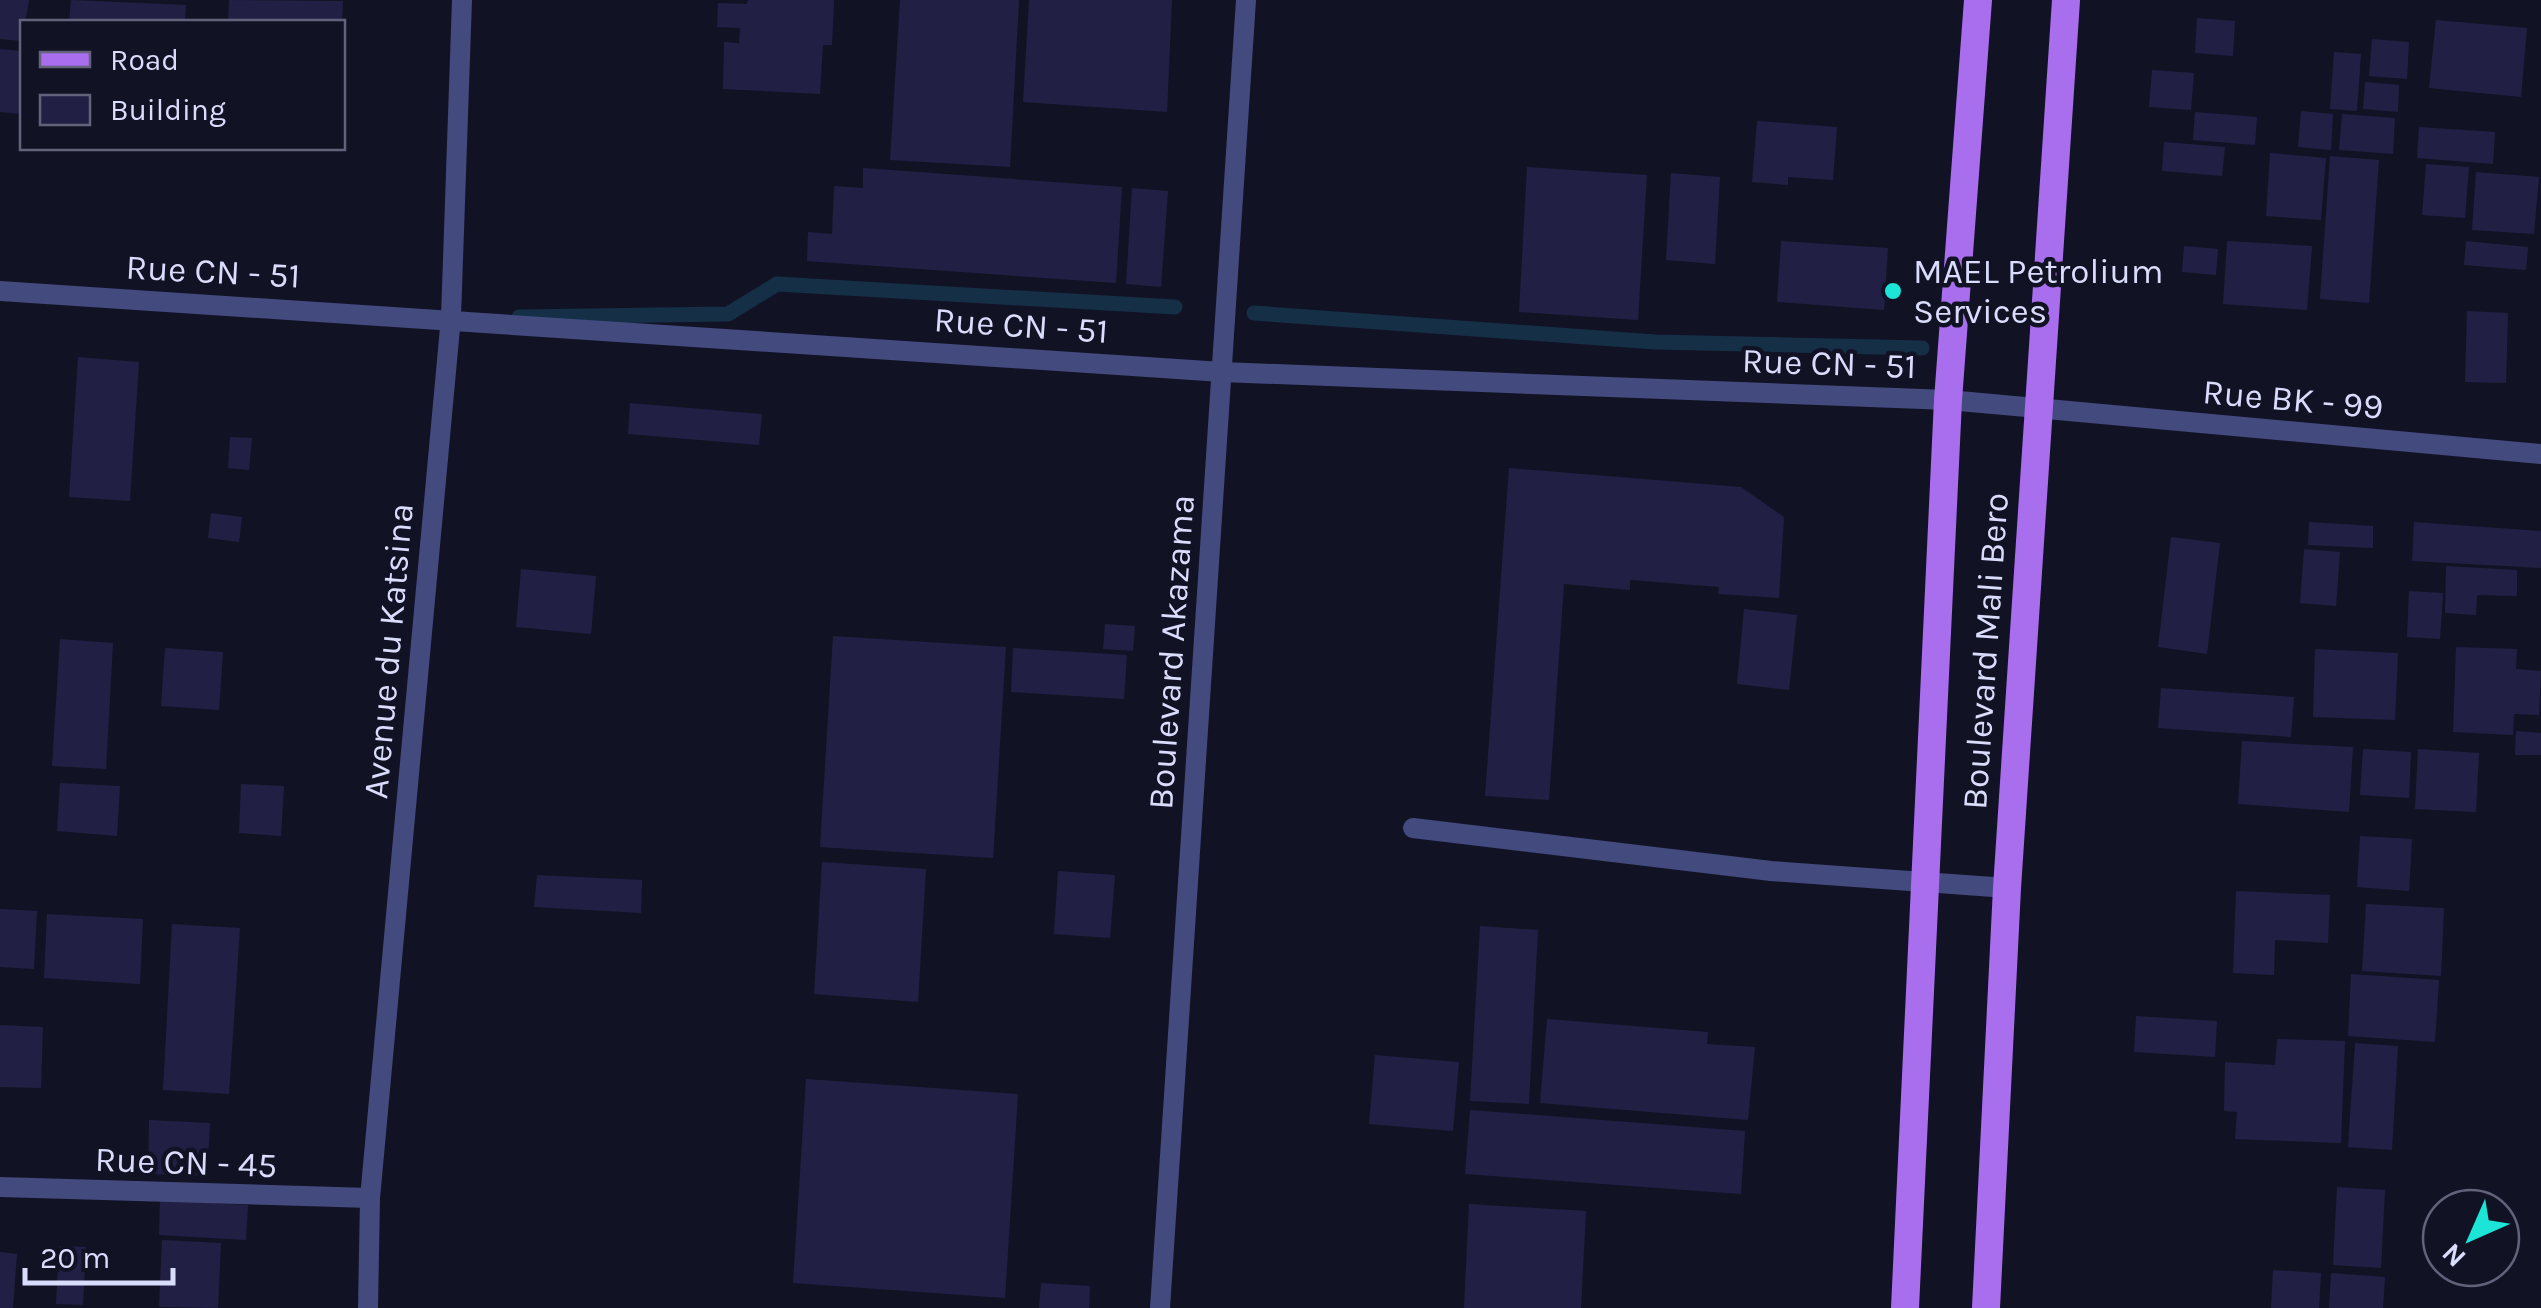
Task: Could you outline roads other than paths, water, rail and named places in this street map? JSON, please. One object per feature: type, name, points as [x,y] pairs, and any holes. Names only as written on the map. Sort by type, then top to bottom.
[{"type":"main road","name":"Boulevard Mali Bero","points":[[1905,1308],[1922,882],[1948,400],[1978,0]]},
{"type":"main road","name":"Boulevard Mali Bero","points":[[1986,1308],[2007,888],[2066,0]]},
{"type":"street","name":"Avenue du Katsina","points":[[368,1308],[370,1198],[451,318],[462,0]]},
{"type":"street","name":"Boulevard Akazama","points":[[1160,1308],[1246,0]]},
{"type":"street","name":"Rue CN - 51","points":[[0,290],[1222,372],[1948,400],[2038,409]]},
{"type":"street","name":"Rue BK - 99","points":[[2038,409],[2541,454]]},
{"type":"street","points":[[1412,828],[1771,872],[2007,888]]},
{"type":"street","name":"Rue CN - 45","points":[[0,1187],[370,1198]]},
{"type":"waterway","points":[[519,317],[728,314],[777,284],[1175,307]]},
{"type":"waterway","points":[[1254,313],[1655,342],[1922,348]]},
{"type":"place","name":"MAEL Petrolium Services","points":[[1893,291]]}]
